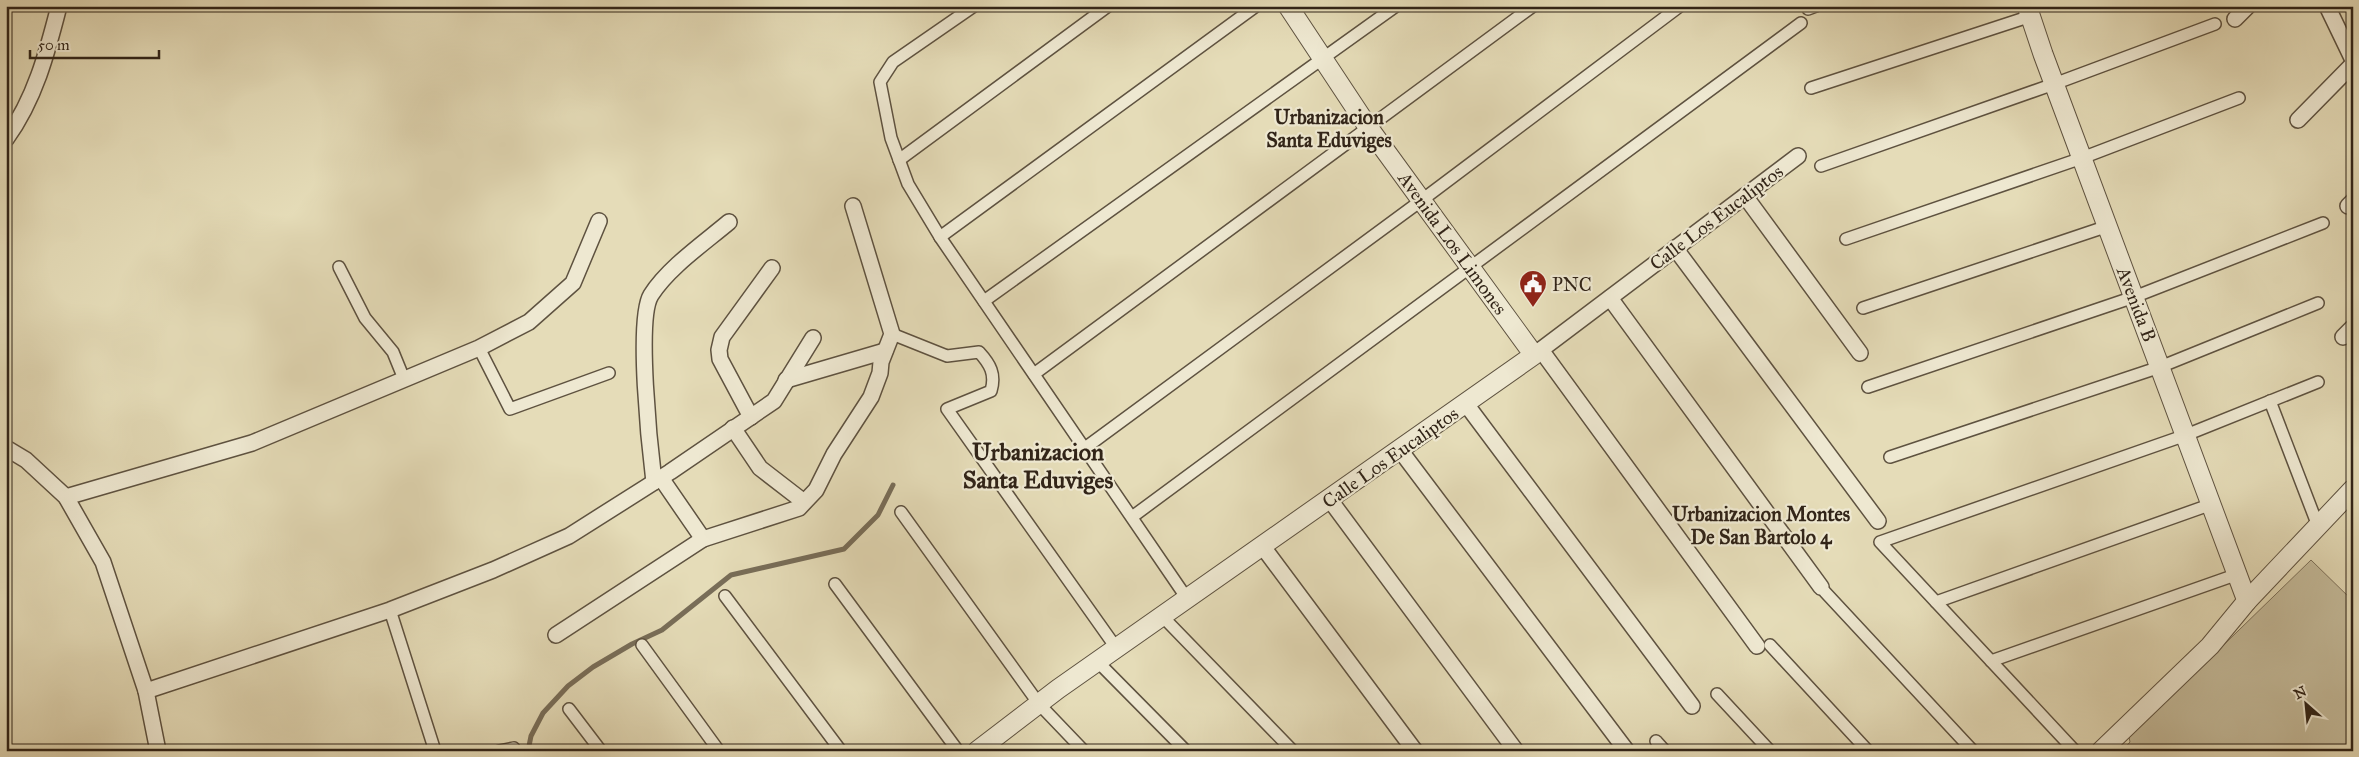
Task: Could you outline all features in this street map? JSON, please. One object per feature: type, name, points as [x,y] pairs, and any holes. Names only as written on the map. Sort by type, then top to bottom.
[{"type":"street","points":[[6,139],[19,122],[43,68],[58,6]]},
{"type":"street","points":[[974,6],[893,62],[880,82],[891,138],[908,184],[940,237],[1188,600]]},
{"type":"street","points":[[899,160],[1108,6]]},
{"type":"street","points":[[940,237],[1256,6]]},
{"type":"street","name":"Avenida Los Limones","points":[[1288,6],[1368,127],[1470,267],[1538,352]]},
{"type":"street","points":[[984,301],[1324,60],[1396,6]]},
{"type":"street","points":[[1034,374],[1534,6]]},
{"type":"street","points":[[1085,448],[1422,200],[1680,6]]},
{"type":"street","points":[[2235,19],[2248,6]]},
{"type":"street","points":[[2298,120],[2353,62],[2327,6]]},
{"type":"street","points":[[1811,88],[2029,11]]},
{"type":"street","name":"Avenida B","points":[[2029,11],[2054,84],[2248,601]]},
{"type":"street","points":[[1132,517],[1801,23]]},
{"type":"street","points":[[1821,166],[2054,84],[2215,24]]},
{"type":"street","points":[[1846,239],[2082,158],[2239,98]]},
{"type":"street","name":"Calle Los Eucaliptos","points":[[981,750],[1039,704],[1538,352],[1798,156]]},
{"type":"street","points":[[1745,196],[1860,353]]},
{"type":"street","points":[[556,634],[703,540],[782,515],[798,508],[816,490],[834,454],[871,397],[892,334],[853,206]]},
{"type":"street","points":[[66,497],[252,443],[480,348],[529,322],[573,283],[598,221]]},
{"type":"street","points":[[703,540],[657,480],[646,424],[645,317],[650,297],[661,282],[729,222]]},
{"type":"street","points":[[1868,387],[2134,297],[2323,223]]},
{"type":"street","points":[[1863,308],[2108,226]]},
{"type":"street","points":[[1675,248],[1878,521]]},
{"type":"street","points":[[339,267],[365,318],[393,352],[404,379]]},
{"type":"street","points":[[750,417],[720,359],[719,350],[722,337],[772,268]]},
{"type":"street","points":[[1610,298],[1823,590],[1973,751]]},
{"type":"street","points":[[1890,457],[2160,366],[2318,303]]},
{"type":"street","points":[[892,334],[947,356],[979,352],[990,364],[994,381],[991,391],[947,409],[1118,649]]},
{"type":"street","points":[[146,690],[390,610],[493,570],[568,536],[657,480],[774,401],[813,338]]},
{"type":"street","points":[[480,348],[510,409],[609,373]]},
{"type":"street","points":[[786,380],[885,351]]},
{"type":"street","points":[[1538,352],[1763,646],[1868,751]]},
{"type":"street","points":[[2076,751],[1880,542],[2186,435],[2318,382]]},
{"type":"street","points":[[2270,401],[2318,526]]},
{"type":"street","points":[[1466,404],[1692,706]]},
{"type":"street","points":[[733,428],[760,468],[804,502]]},
{"type":"street","points":[[6,448],[26,460],[66,497],[103,562],[146,690],[158,751]]},
{"type":"street","points":[[1400,450],[1626,750]]},
{"type":"street","points":[[2102,751],[2210,646],[2248,601],[2353,490]]},
{"type":"street","points":[[1330,500],[1516,751]]},
{"type":"street","points":[[1936,602],[2212,504]]},
{"type":"street","points":[[901,512],[1039,704],[1084,751]]},
{"type":"street","points":[[1263,547],[1415,751]]},
{"type":"street","points":[[1991,661],[2238,574]]},
{"type":"street","points":[[834,584],[958,751]]},
{"type":"street","points":[[725,596],[841,751]]},
{"type":"street","points":[[390,610],[435,751]]},
{"type":"street","points":[[1163,617],[1293,751]]},
{"type":"street","points":[[642,645],[719,751]]},
{"type":"street","points":[[1098,662],[1186,751]]},
{"type":"street","points":[[1717,694],[1770,751]]},
{"type":"street","points":[[569,709],[600,751]]},
{"type":"street","points":[[1656,741],[1665,751]]},
{"type":"street","points":[[499,751],[514,748]]},
{"type":"shaded area","points":[[2311,560],[2353,601],[2353,751],[2122,751],[2130,742],[2129,737]]},
{"type":"waterway","points":[[528,751],[531,736],[543,713],[568,686],[593,667],[632,644],[662,630],[731,575],[844,549],[878,515],[893,485]]},
{"type":"place","name":"PNC","points":[[1533,308]]},
{"type":"district","name":"Urbanizacion Santa Eduviges","points":[[1329,128]]},
{"type":"district","name":"Urbanizacion Santa Eduviges","points":[[1038,466]]},
{"type":"district","name":"Urbanizacion Montes De San Bartolo 4","points":[[1761,526]]}]
